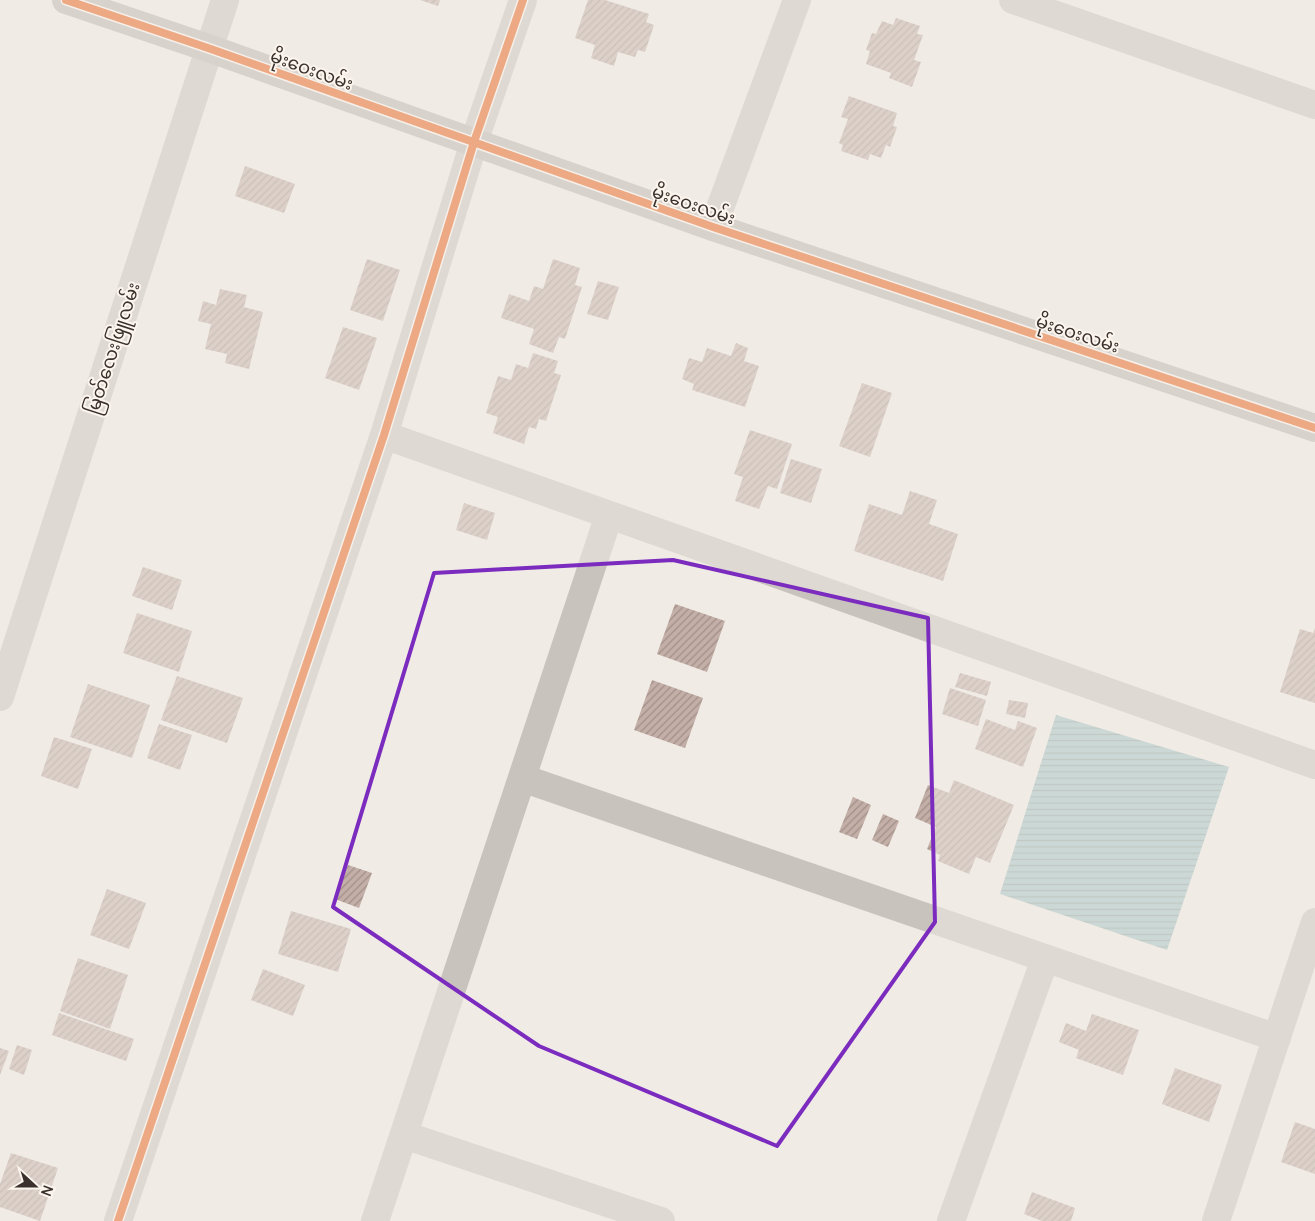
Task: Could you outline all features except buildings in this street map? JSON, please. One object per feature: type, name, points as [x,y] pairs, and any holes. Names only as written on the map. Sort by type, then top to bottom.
[{"type":"street","name":"မိုးဝေးလမ်း","points":[[66,0],[208,48],[713,227],[1315,428]]},
{"type":"street","name":"မြတ်လေးဖြူလမ်း","points":[[0,697],[225,0]]},
{"type":"street","points":[[118,1221],[384,434],[474,142],[523,0]]},
{"type":"street","points":[[713,227],[797,0]]},
{"type":"street","points":[[1013,0],[1315,104]]},
{"type":"street","points":[[384,434],[1315,765]]},
{"type":"street","points":[[375,1221],[610,515]]},
{"type":"street","points":[[522,778],[1277,1038]]},
{"type":"street","points":[[1216,1221],[1315,922]]},
{"type":"street","points":[[952,1221],[1045,959]]},
{"type":"street","points":[[404,1135],[661,1221]]},
{"type":"highlighted area","points":[[673,560],[928,618],[935,922],[777,1146],[539,1046],[333,907],[434,573]]},
{"type":"water","points":[[1056,715],[1229,767],[1167,950],[1000,894]]},
{"type":"cycle path","points":[[66,0],[208,48],[713,227],[1315,428]]},
{"type":"cycle path","points":[[118,1221],[384,435],[474,142],[523,0]]}]
